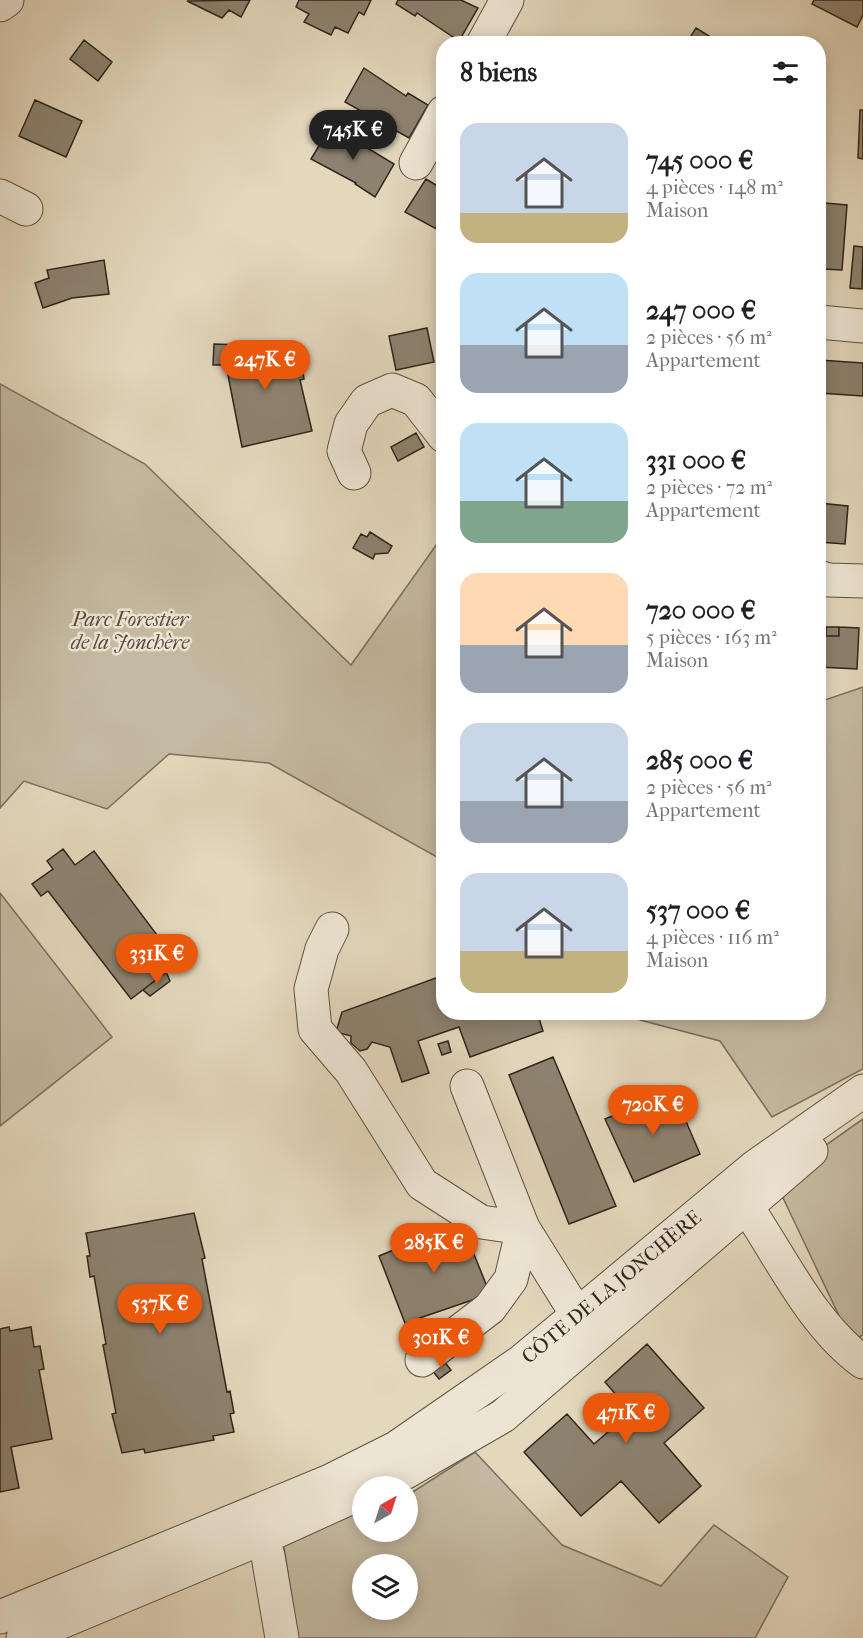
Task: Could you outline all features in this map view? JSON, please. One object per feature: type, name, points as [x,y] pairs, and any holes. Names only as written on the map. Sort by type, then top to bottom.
[{"type":"street","points":[[0,5],[7,0]]},
{"type":"street","points":[[487,36],[507,0]]},
{"type":"street","points":[[416,163],[436,127]]},
{"type":"street","points":[[826,323],[863,326]]},
{"type":"street","points":[[354,473],[344,451],[351,424],[367,401],[392,390],[416,400],[436,426]]},
{"type":"street","points":[[826,579],[863,581]]},
{"type":"street","points":[[332,929],[322,949],[310,990],[315,1029],[351,1071],[422,1185],[481,1222],[523,1228]]},
{"type":"street","points":[[467,1086],[523,1228],[585,1327]]},
{"type":"street","name":"CÔTE DE LA JONCHÈRE","points":[[740,1196],[765,1160],[863,1091]]},
{"type":"street","name":"CÔTE DE LA JONCHÈRE","points":[[397,1476],[503,1416],[585,1327],[740,1196],[798,1160],[863,1114]]},
{"type":"street","points":[[740,1196],[804,1297],[849,1352],[863,1362]]},
{"type":"street","points":[[422,1360],[490,1308],[512,1279],[523,1228]]},
{"type":"street","name":"CÔTE DE LA JONCHÈRE","points":[[22,1638],[258,1526],[330,1481],[396,1448],[522,1361],[585,1327]]},
{"type":"street","name":"CÔTE DE LA JONCHÈRE","points":[[0,1617],[258,1526],[352,1496]]},
{"type":"street","points":[[258,1526],[268,1556],[282,1638]]},
{"type":"green space","name":"Parc Forestier de la Jonchère","points":[[0,384],[145,464],[351,665],[436,545],[436,857],[269,763],[169,754],[107,809],[24,781],[0,808]]},
{"type":"green space","points":[[863,687],[863,1069],[772,1117],[720,1041],[640,1020],[826,1020],[826,700]]},
{"type":"green space","points":[[0,893],[112,1037],[0,1126]]},
{"type":"green space","points":[[863,1119],[863,1335],[851,1341],[775,1181]]},
{"type":"green space","points":[[475,1452],[562,1545],[661,1586],[714,1525],[788,1577],[755,1638],[298,1638],[282,1534],[352,1513],[352,1542],[418,1542],[418,1489]]},
{"type":"building","points":[[250,0],[241,17],[229,10],[222,18],[187,1]]},
{"type":"building","points":[[299,0],[371,0],[364,15],[359,12],[348,33],[335,27],[331,35],[304,22],[309,14],[296,7]]},
{"type":"building","points":[[398,0],[461,0],[478,8],[462,36],[452,36],[417,13],[415,16],[396,4]]},
{"type":"building","points":[[814,0],[863,0],[863,15],[857,27],[812,4]]},
{"type":"building","points":[[696,28],[709,36],[691,36]]},
{"type":"building","points":[[84,40],[112,62],[98,81],[70,59]]},
{"type":"building","points":[[364,68],[406,96],[408,93],[428,105],[409,138],[345,102]]},
{"type":"building","points":[[35,100],[82,121],[66,157],[19,136]]},
{"type":"building","points":[[860,110],[863,110],[863,159],[858,158]]},
{"type":"building","points":[[331,126],[394,164],[375,197],[356,183],[311,159]]},
{"type":"building","points":[[426,179],[436,185],[436,229],[405,212]]},
{"type":"building","points":[[826,203],[847,205],[842,270],[826,269]]},
{"type":"building","points":[[854,246],[863,247],[862,289],[850,288]]},
{"type":"building","points":[[104,260],[109,294],[72,298],[43,308],[35,283],[49,278],[47,270]]},
{"type":"building","points":[[427,328],[434,362],[396,370],[389,336]]},
{"type":"building","points":[[214,344],[299,347],[304,379],[300,380],[312,431],[242,447],[226,365],[213,365]]},
{"type":"building","points":[[826,360],[863,363],[863,396],[826,393]]},
{"type":"building","points":[[416,433],[424,447],[398,461],[391,447]]},
{"type":"building","points":[[826,504],[848,506],[845,544],[826,543]]},
{"type":"building","points":[[370,532],[392,546],[388,553],[375,554],[373,559],[353,548],[361,534],[367,537]]},
{"type":"building","points":[[826,627],[839,627],[839,636],[826,636]]},
{"type":"building","points":[[839,627],[859,628],[857,669],[826,667],[826,636],[839,636]]},
{"type":"building","points":[[63,849],[75,865],[94,851],[178,963],[131,999],[48,891],[41,896],[32,884],[53,869],[47,861]]},
{"type":"building","points":[[166,972],[170,981],[150,996],[143,990]]},
{"type":"building","points":[[436,978],[436,1020],[540,1020],[543,1031],[470,1057],[459,1027],[418,1041],[429,1073],[402,1082],[390,1047],[372,1042],[367,1049],[360,1051],[351,1043],[351,1036],[336,1032],[342,1012]]},
{"type":"building","points":[[448,1041],[451,1052],[442,1055],[438,1044]]},
{"type":"building","points":[[553,1057],[616,1206],[569,1224],[509,1075]]},
{"type":"building","points":[[673,1091],[700,1154],[634,1182],[605,1119]]},
{"type":"building","points":[[194,1213],[205,1258],[202,1259],[227,1392],[230,1391],[234,1413],[230,1414],[234,1432],[213,1436],[214,1440],[145,1453],[144,1449],[122,1453],[112,1414],[116,1413],[103,1345],[106,1344],[94,1276],[90,1277],[87,1256],[90,1256],[86,1233]]},
{"type":"building","points":[[461,1222],[490,1294],[405,1323],[379,1256]]},
{"type":"building","points":[[9,1327],[10,1331],[31,1327],[34,1347],[40,1346],[44,1369],[39,1370],[52,1439],[11,1447],[19,1488],[0,1492],[0,1329]]},
{"type":"building","points":[[647,1344],[704,1408],[664,1443],[701,1486],[659,1523],[621,1481],[581,1516],[524,1452],[567,1414],[594,1444],[631,1412],[605,1382]]},
{"type":"building","points":[[443,1360],[451,1370],[439,1379],[431,1369]]}]
